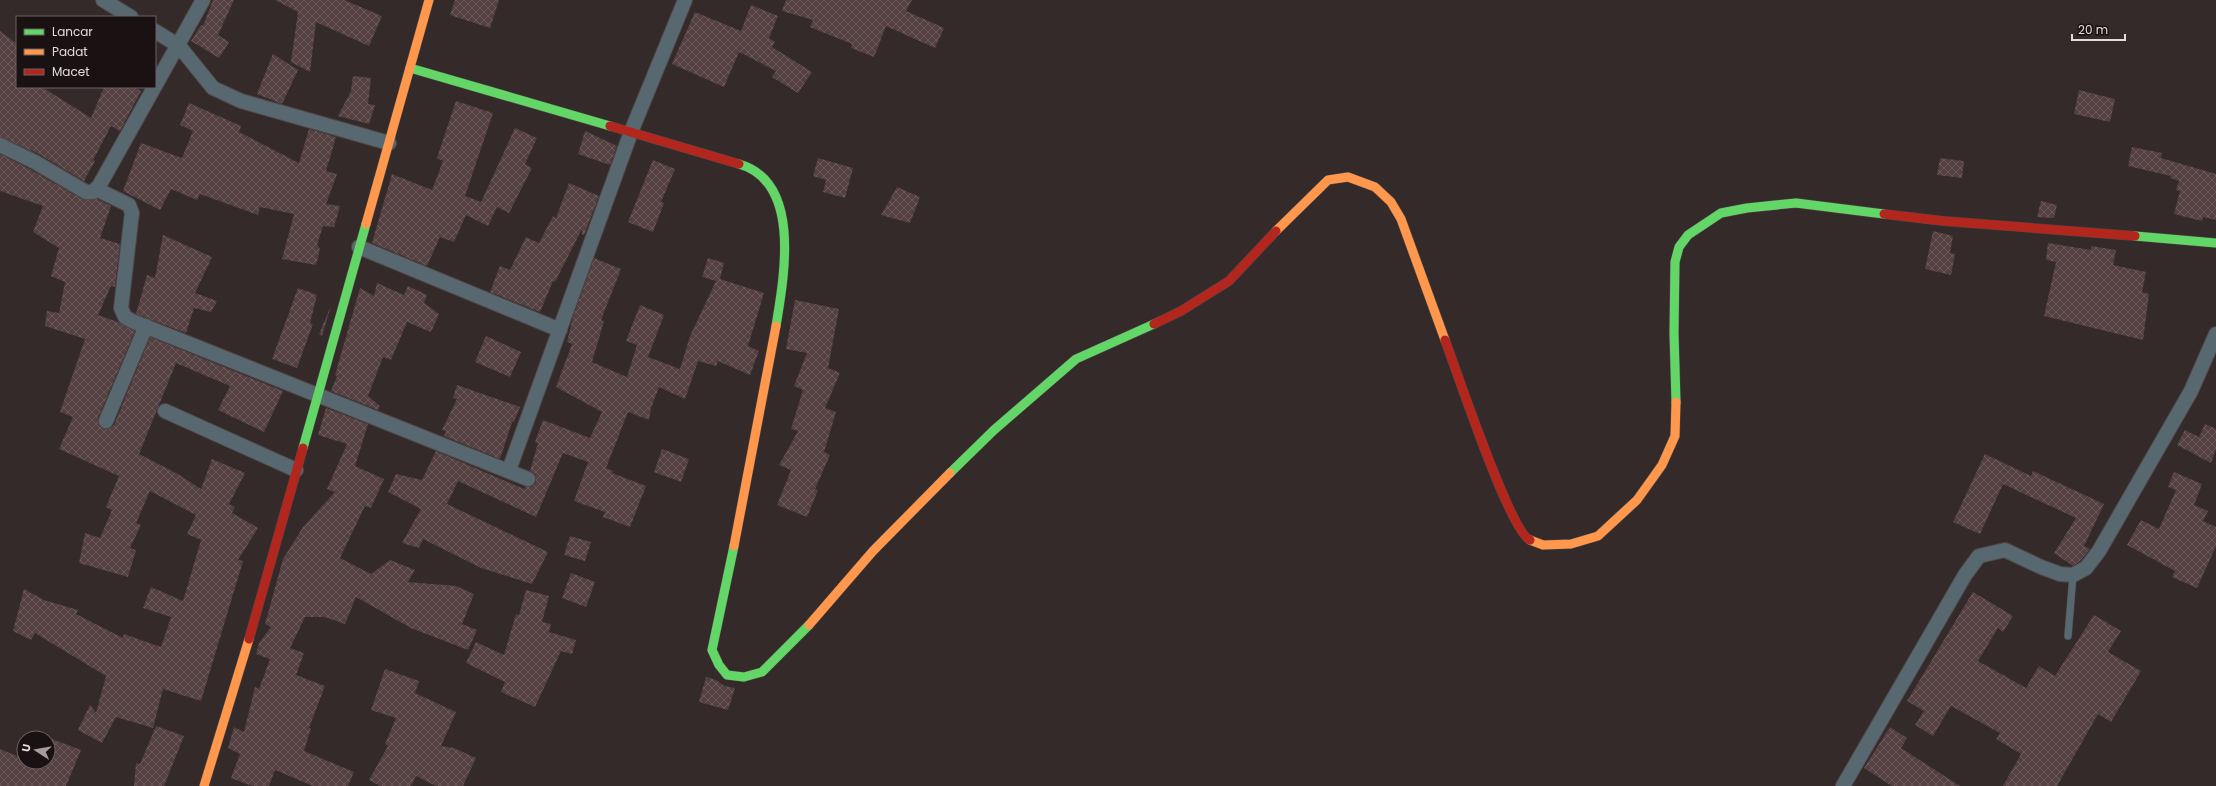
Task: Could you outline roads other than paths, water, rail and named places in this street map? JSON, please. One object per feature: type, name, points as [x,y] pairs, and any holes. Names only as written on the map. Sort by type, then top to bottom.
[{"type":"street","points":[[104,0],[129,16]]},
{"type":"street","points":[[156,86],[203,0]]},
{"type":"street","points":[[204,786],[318,394],[429,0]]},
{"type":"street","points":[[509,470],[631,132],[685,0]]},
{"type":"street","points":[[156,32],[179,46],[213,88],[241,101],[389,143]]},
{"type":"street","points":[[410,68],[751,167],[759,171],[769,184],[780,206],[783,254],[781,296],[744,498],[712,650],[719,665],[727,675],[744,677],[762,672],[803,632],[873,551],[926,497],[994,430],[1076,360],[1181,311],[1229,281],[1273,234],[1328,180],[1348,176],[1375,187],[1391,202],[1401,219],[1457,375],[1510,508],[1525,538],[1543,545],[1571,544],[1598,536],[1637,500],[1662,465],[1674,436],[1677,390],[1674,333],[1675,262],[1679,247],[1688,235],[1705,222],[1721,213],[1747,208],[1796,203],[1943,221],[2216,243]]},
{"type":"street","points":[[0,145],[35,162],[86,192],[93,192],[155,88]]},
{"type":"street","points":[[96,189],[129,205],[131,209],[132,222],[121,308],[125,317],[509,470],[528,479]]},
{"type":"street","points":[[359,247],[560,330]]},
{"type":"street","points":[[106,421],[146,326]]},
{"type":"street","points":[[1843,786],[1965,575],[1979,556],[2005,550],[2060,574],[2073,575],[2086,568],[2099,550],[2190,391],[2216,334]]},
{"type":"street","points":[[165,411],[296,470]]},
{"type":"lane","points":[[2068,636],[2073,575]]}]
